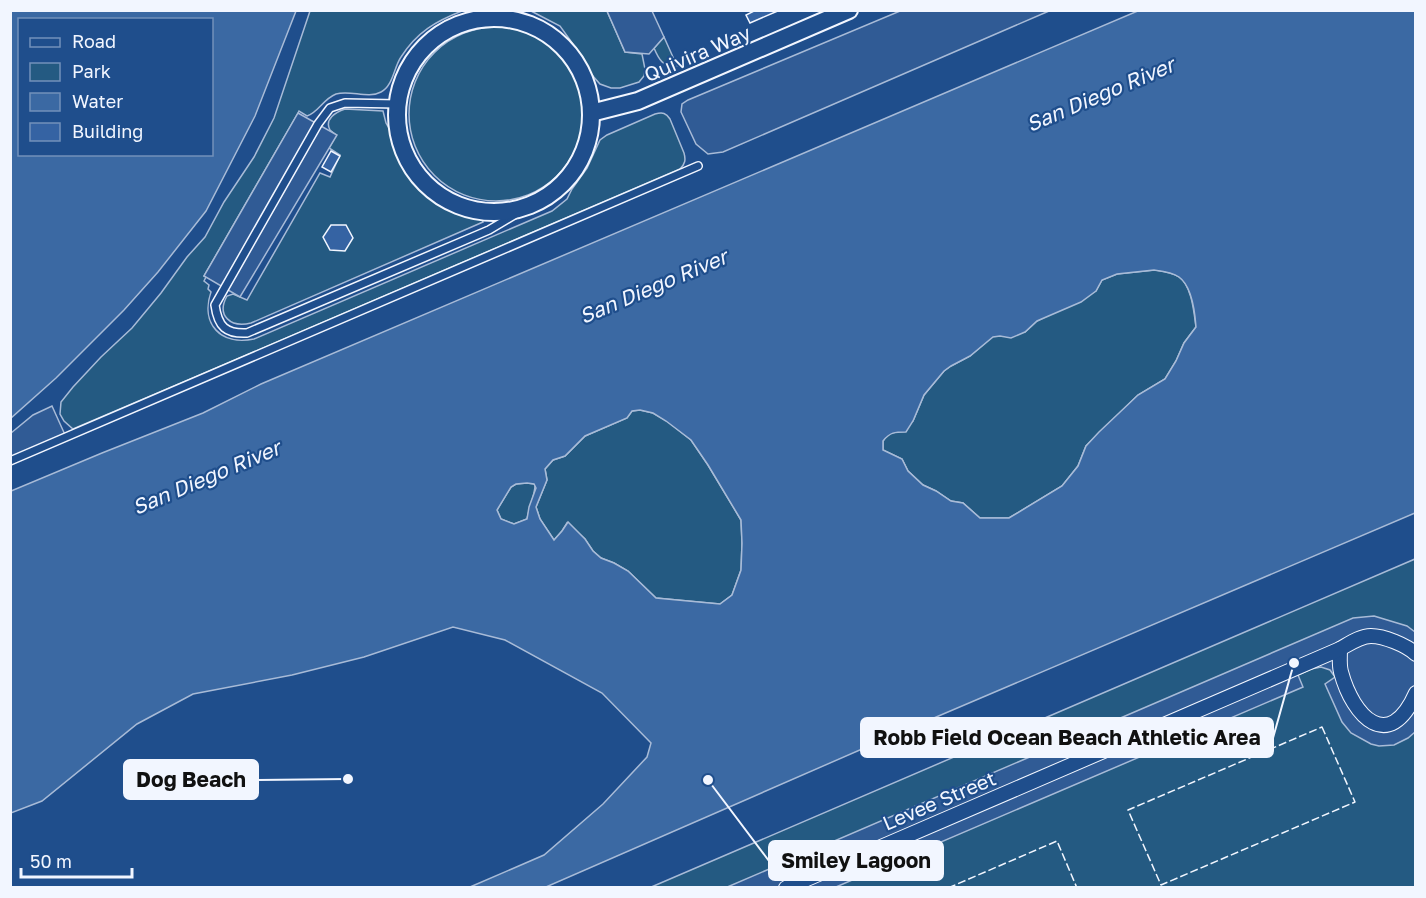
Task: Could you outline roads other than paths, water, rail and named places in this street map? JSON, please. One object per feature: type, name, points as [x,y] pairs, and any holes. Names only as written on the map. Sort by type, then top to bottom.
[{"type":"street","name":"Quivira Way","points":[[591,113],[638,101],[849,10]]},
{"type":"street","points":[[497,14],[544,32],[563,47],[578,66],[588,89],[591,113],[588,142],[575,168],[556,190],[531,205],[503,212],[474,210],[447,200],[424,183],[407,160],[398,133],[397,104],[404,77],[420,52],[442,33],[468,21],[497,14]]},
{"type":"street","name":"Levee Street","points":[[786,888],[1352,642],[1370,636],[1389,640],[1416,654]]},
{"type":"street","points":[[1340,649],[1341,671],[1349,691],[1356,707],[1371,722],[1383,725],[1393,724],[1406,712],[1416,693]]},
{"type":"lane","points":[[397,104],[345,103],[330,108],[318,124],[215,305],[217,318],[223,326],[234,334],[247,333],[489,230],[531,205]]},
{"type":"lane","points":[[10,461],[698,166]]},
{"type":"water","points":[[11,10],[296,11],[255,116],[206,211],[158,272],[124,310],[56,378],[11,418]]},
{"type":"water","name":"San Diego River","points":[[1140,10],[1415,11],[1415,513],[901,732],[546,887],[470,887],[544,855],[603,804],[647,757],[651,743],[602,693],[505,640],[453,627],[364,657],[292,675],[193,694],[137,724],[42,801],[11,813],[11,491],[203,413],[261,384]],"holes":[[[1154,270],[1173,274],[1183,281],[1192,300],[1196,327],[1184,343],[1165,379],[1138,395],[1099,432],[1086,446],[1078,466],[1062,486],[1009,518],[980,518],[963,503],[951,501],[923,485],[908,471],[902,459],[883,450],[883,441],[890,434],[906,432],[924,395],[944,371],[970,356],[993,337],[1011,338],[1025,332],[1037,321],[1081,302],[1096,291],[1102,280],[1117,274]],[[632,411],[653,413],[691,440],[741,520],[741,570],[732,595],[720,604],[656,598],[628,571],[601,558],[568,522],[554,540],[540,519],[536,507],[547,480],[545,469],[553,460],[565,456],[585,436],[627,418]],[[516,484],[534,484],[536,488],[527,519],[514,524],[501,519],[497,510],[511,487]]]},
{"type":"place","name":"Robb Field Ocean Beach Athletic Area","points":[[1294,663]]},
{"type":"place","name":"Dog Beach","points":[[348,779]]},
{"type":"place","name":"Smiley Lagoon","points":[[708,780]]}]
